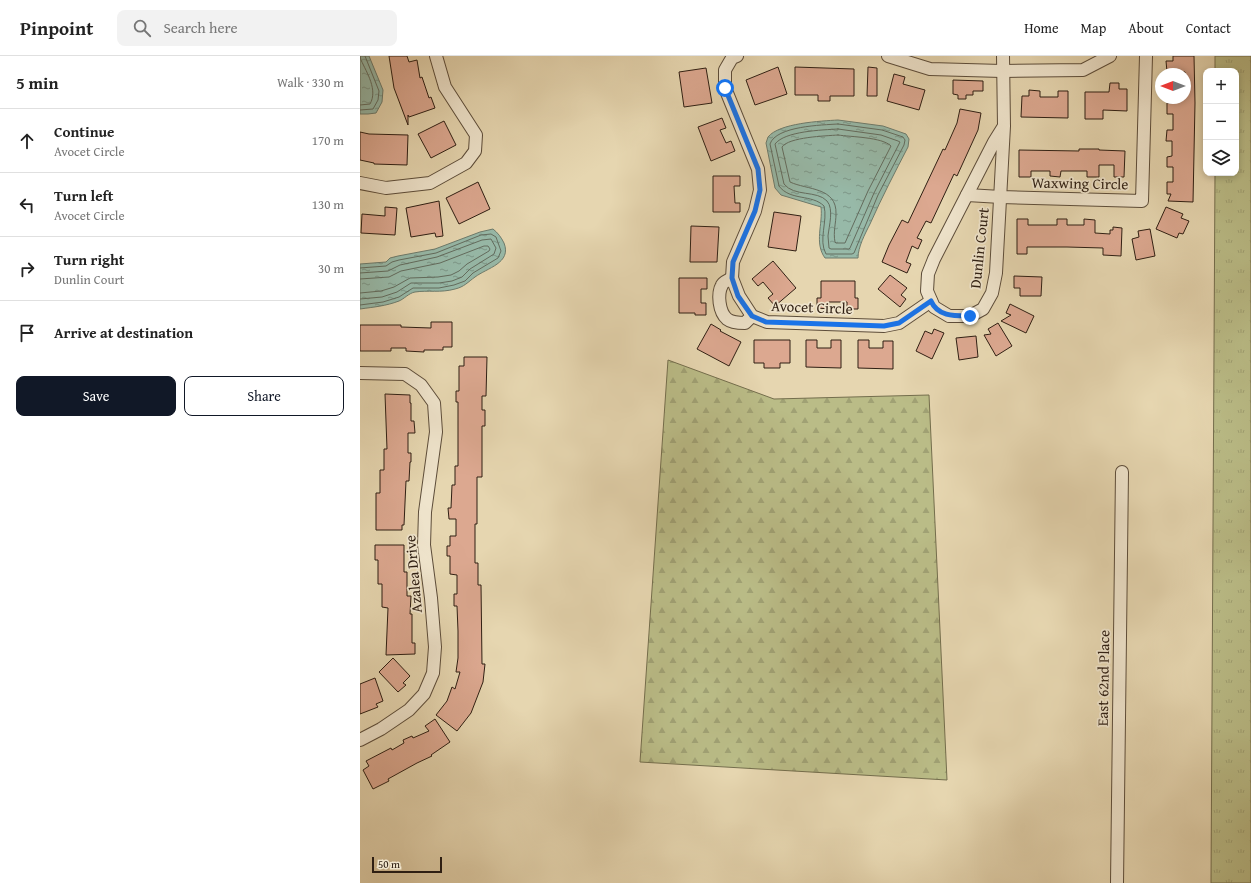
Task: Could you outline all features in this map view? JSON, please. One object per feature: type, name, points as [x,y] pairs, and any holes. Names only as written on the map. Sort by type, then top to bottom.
[{"type":"street","points":[[360,183],[386,188],[430,183],[466,163],[475,151],[476,135],[445,87],[436,56]]},
{"type":"street","name":"Avocet Circle","points":[[737,56],[732,58],[725,70],[725,88],[758,169],[760,190],[755,211],[733,262],[732,278],[738,296],[752,316],[766,322],[884,326],[899,323],[931,301]]},
{"type":"street","points":[[888,56],[930,69],[1002,71],[1083,70],[1110,56]]},
{"type":"street","name":"Dunlin Court","points":[[1003,56],[1002,71],[1004,126],[1001,197],[996,273],[992,293],[983,309],[970,316],[949,316],[934,307],[927,291],[928,274],[934,259],[994,142],[1004,126]]},
{"type":"street","name":"Waxwing Circle","points":[[967,195],[1142,201],[1146,56]]},
{"type":"street","points":[[732,278],[722,284],[719,295],[720,306],[727,319],[737,323],[745,323],[752,316]]},
{"type":"street","name":"Azalea Drive","points":[[360,373],[405,374],[422,385],[434,403],[436,432],[425,512],[424,546],[431,598],[435,647],[433,673],[424,694],[409,710],[381,729],[360,740]]},
{"type":"street","name":"East 62nd Place","points":[[1117,883],[1122,472]]},
{"type":"green space","points":[[1215,56],[1251,56],[1251,883],[1211,883],[1215,176],[1239,176],[1239,68],[1215,68]]},
{"type":"green space","points":[[668,360],[774,399],[929,395],[947,780],[640,762]]},
{"type":"water","points":[[360,56],[369,56],[383,90],[382,102],[376,113],[360,114]]},
{"type":"water","points":[[838,120],[883,126],[906,134],[909,139],[908,147],[862,241],[858,258],[825,258],[819,240],[821,207],[781,195],[775,188],[766,143],[768,137],[773,132],[790,126]]},
{"type":"water","points":[[493,229],[504,243],[506,250],[505,255],[497,264],[463,286],[445,291],[415,292],[394,303],[360,309],[360,264],[386,262],[390,258],[435,249],[480,232]]},
{"type":"building","points":[[389,56],[407,56],[409,62],[417,60],[420,78],[422,77],[429,98],[431,97],[435,108],[409,117],[408,115],[408,125],[394,88]]},
{"type":"building","points":[[1173,56],[1194,56],[1195,103],[1193,202],[1168,201],[1171,194],[1167,194],[1167,182],[1173,182],[1173,167],[1167,167],[1167,157],[1172,156],[1172,141],[1166,141],[1167,130],[1173,130],[1173,114],[1167,114],[1167,104],[1191,104],[1191,68],[1167,68],[1166,61],[1173,61]]},
{"type":"building","points":[[778,67],[787,94],[755,105],[746,80]]},
{"type":"building","points":[[795,67],[854,69],[854,96],[830,96],[830,101],[818,101],[818,95],[795,95]]},
{"type":"building","points":[[868,67],[877,68],[877,96],[867,96]]},
{"type":"building","points":[[706,68],[712,103],[684,107],[679,72]]},
{"type":"building","points":[[894,74],[905,77],[903,84],[925,90],[919,110],[887,101]]},
{"type":"building","points":[[953,80],[983,81],[983,91],[973,91],[973,95],[966,95],[966,99],[958,99],[958,95],[953,94]]},
{"type":"building","points":[[1110,83],[1119,83],[1119,89],[1127,89],[1127,111],[1103,110],[1103,119],[1085,119],[1085,92],[1109,92]]},
{"type":"building","points":[[1029,90],[1040,91],[1040,97],[1058,97],[1058,91],[1068,91],[1068,118],[1021,117],[1022,96],[1029,96]]},
{"type":"building","points":[[960,109],[981,113],[978,130],[957,176],[954,174],[931,223],[926,221],[917,238],[922,240],[918,249],[912,246],[906,262],[911,264],[907,273],[882,262],[902,220],[908,223],[943,149],[945,150],[957,123]]},
{"type":"building","points":[[722,118],[726,128],[720,130],[726,143],[731,141],[735,151],[711,161],[698,127]]},
{"type":"building","points":[[444,121],[456,145],[431,158],[418,134]]},
{"type":"building","points":[[360,132],[369,134],[408,135],[407,165],[374,164],[360,160]]},
{"type":"building","points":[[1079,149],[1125,151],[1124,177],[1114,177],[1114,165],[1099,165],[1099,177],[1087,177],[1087,171],[1061,171],[1060,177],[1050,176],[1050,171],[1031,171],[1031,177],[1019,177],[1019,150],[1079,151]]},
{"type":"building","points":[[713,176],[740,176],[740,186],[734,186],[735,203],[740,203],[740,212],[713,212]]},
{"type":"building","points":[[478,182],[490,209],[459,224],[446,198]]},
{"type":"building","points":[[439,201],[443,236],[436,237],[435,233],[411,237],[406,208]]},
{"type":"building","points":[[385,207],[397,208],[395,235],[361,233],[362,214],[385,216]]},
{"type":"building","points":[[1166,207],[1183,214],[1181,218],[1189,221],[1183,234],[1179,233],[1177,238],[1156,229]]},
{"type":"building","points":[[774,212],[801,216],[796,251],[768,247]]},
{"type":"building","points":[[1017,219],[1028,219],[1028,225],[1057,225],[1057,219],[1067,219],[1067,225],[1084,225],[1084,219],[1095,220],[1095,233],[1110,234],[1110,230],[1113,230],[1113,227],[1122,228],[1121,256],[1103,255],[1103,248],[1067,247],[1027,247],[1027,254],[1017,254]]},
{"type":"building","points":[[691,226],[719,227],[717,262],[690,262]]},
{"type":"building","points":[[1150,229],[1155,256],[1136,260],[1132,239],[1139,237],[1138,231]]},
{"type":"building","points":[[773,261],[796,288],[775,306],[768,298],[773,294],[763,282],[758,286],[752,279]]},
{"type":"building","points":[[890,275],[907,288],[901,295],[906,299],[900,307],[878,289]]},
{"type":"building","points":[[1014,276],[1042,277],[1041,296],[1020,296],[1020,288],[1014,288]]},
{"type":"building","points":[[679,278],[707,278],[707,289],[701,289],[701,303],[706,303],[706,315],[679,313]]},
{"type":"building","points":[[821,281],[855,281],[855,298],[858,298],[858,309],[847,309],[847,302],[829,302],[829,309],[817,308],[817,298],[821,298]]},
{"type":"building","points":[[1010,304],[1034,316],[1026,333],[1001,321],[1011,315],[1006,313]]},
{"type":"building","points":[[431,322],[452,322],[452,347],[443,347],[443,350],[424,350],[424,352],[406,351],[406,348],[391,348],[391,351],[360,351],[360,325],[401,325],[401,327],[431,328]]},
{"type":"building","points":[[998,323],[1012,346],[996,356],[984,335],[991,334],[988,329]]},
{"type":"building","points":[[711,324],[721,330],[720,331],[741,342],[729,366],[697,349]]},
{"type":"building","points":[[934,329],[944,333],[932,359],[916,351],[925,331],[932,334]]},
{"type":"building","points":[[976,336],[978,357],[959,360],[956,338]]},
{"type":"building","points":[[754,340],[790,340],[790,363],[780,363],[780,368],[764,368],[764,363],[754,363]]},
{"type":"building","points":[[806,340],[817,340],[817,348],[831,348],[831,340],[841,340],[841,368],[806,367]]},
{"type":"building","points":[[858,340],[869,340],[869,348],[883,348],[883,341],[893,341],[893,369],[858,368]]},
{"type":"building","points":[[464,357],[487,357],[486,396],[482,396],[482,410],[485,410],[485,426],[482,426],[482,477],[477,477],[477,524],[475,524],[475,563],[478,563],[478,585],[481,585],[482,664],[485,664],[483,682],[471,713],[457,731],[436,715],[447,701],[452,687],[455,689],[460,672],[456,672],[458,658],[458,631],[457,606],[454,606],[454,594],[457,594],[457,575],[450,574],[450,556],[447,556],[447,546],[450,546],[450,536],[456,536],[456,519],[449,519],[448,508],[451,508],[452,485],[455,485],[455,466],[458,466],[458,402],[456,402],[456,391],[459,391],[459,366],[464,366]]},
{"type":"building","points":[[385,394],[410,395],[411,421],[414,421],[415,433],[408,433],[408,453],[411,453],[411,462],[409,481],[406,481],[404,525],[402,525],[402,530],[376,530],[376,493],[380,493],[380,470],[384,470],[384,449],[387,449]]},
{"type":"building","points":[[375,545],[404,545],[404,572],[407,572],[407,596],[411,596],[410,614],[412,614],[412,643],[415,643],[415,654],[386,655],[388,608],[382,607],[382,584],[378,584],[378,560],[375,560]]},
{"type":"building","points":[[393,658],[410,676],[403,683],[406,685],[398,692],[379,672]]},
{"type":"building","points":[[375,678],[383,701],[376,704],[378,707],[360,714],[360,684]]},
{"type":"building","points":[[435,719],[450,742],[431,755],[432,756],[388,779],[389,781],[373,789],[363,770],[369,766],[366,761],[391,748],[392,750],[404,743],[403,740],[412,736],[413,738],[429,731],[425,726]]},
{"type":"route","points":[[725,88],[758,169],[760,190],[755,211],[733,262],[732,278],[738,296],[752,316],[766,322],[884,326],[899,323],[931,301],[934,307],[949,316],[970,316]]}]
